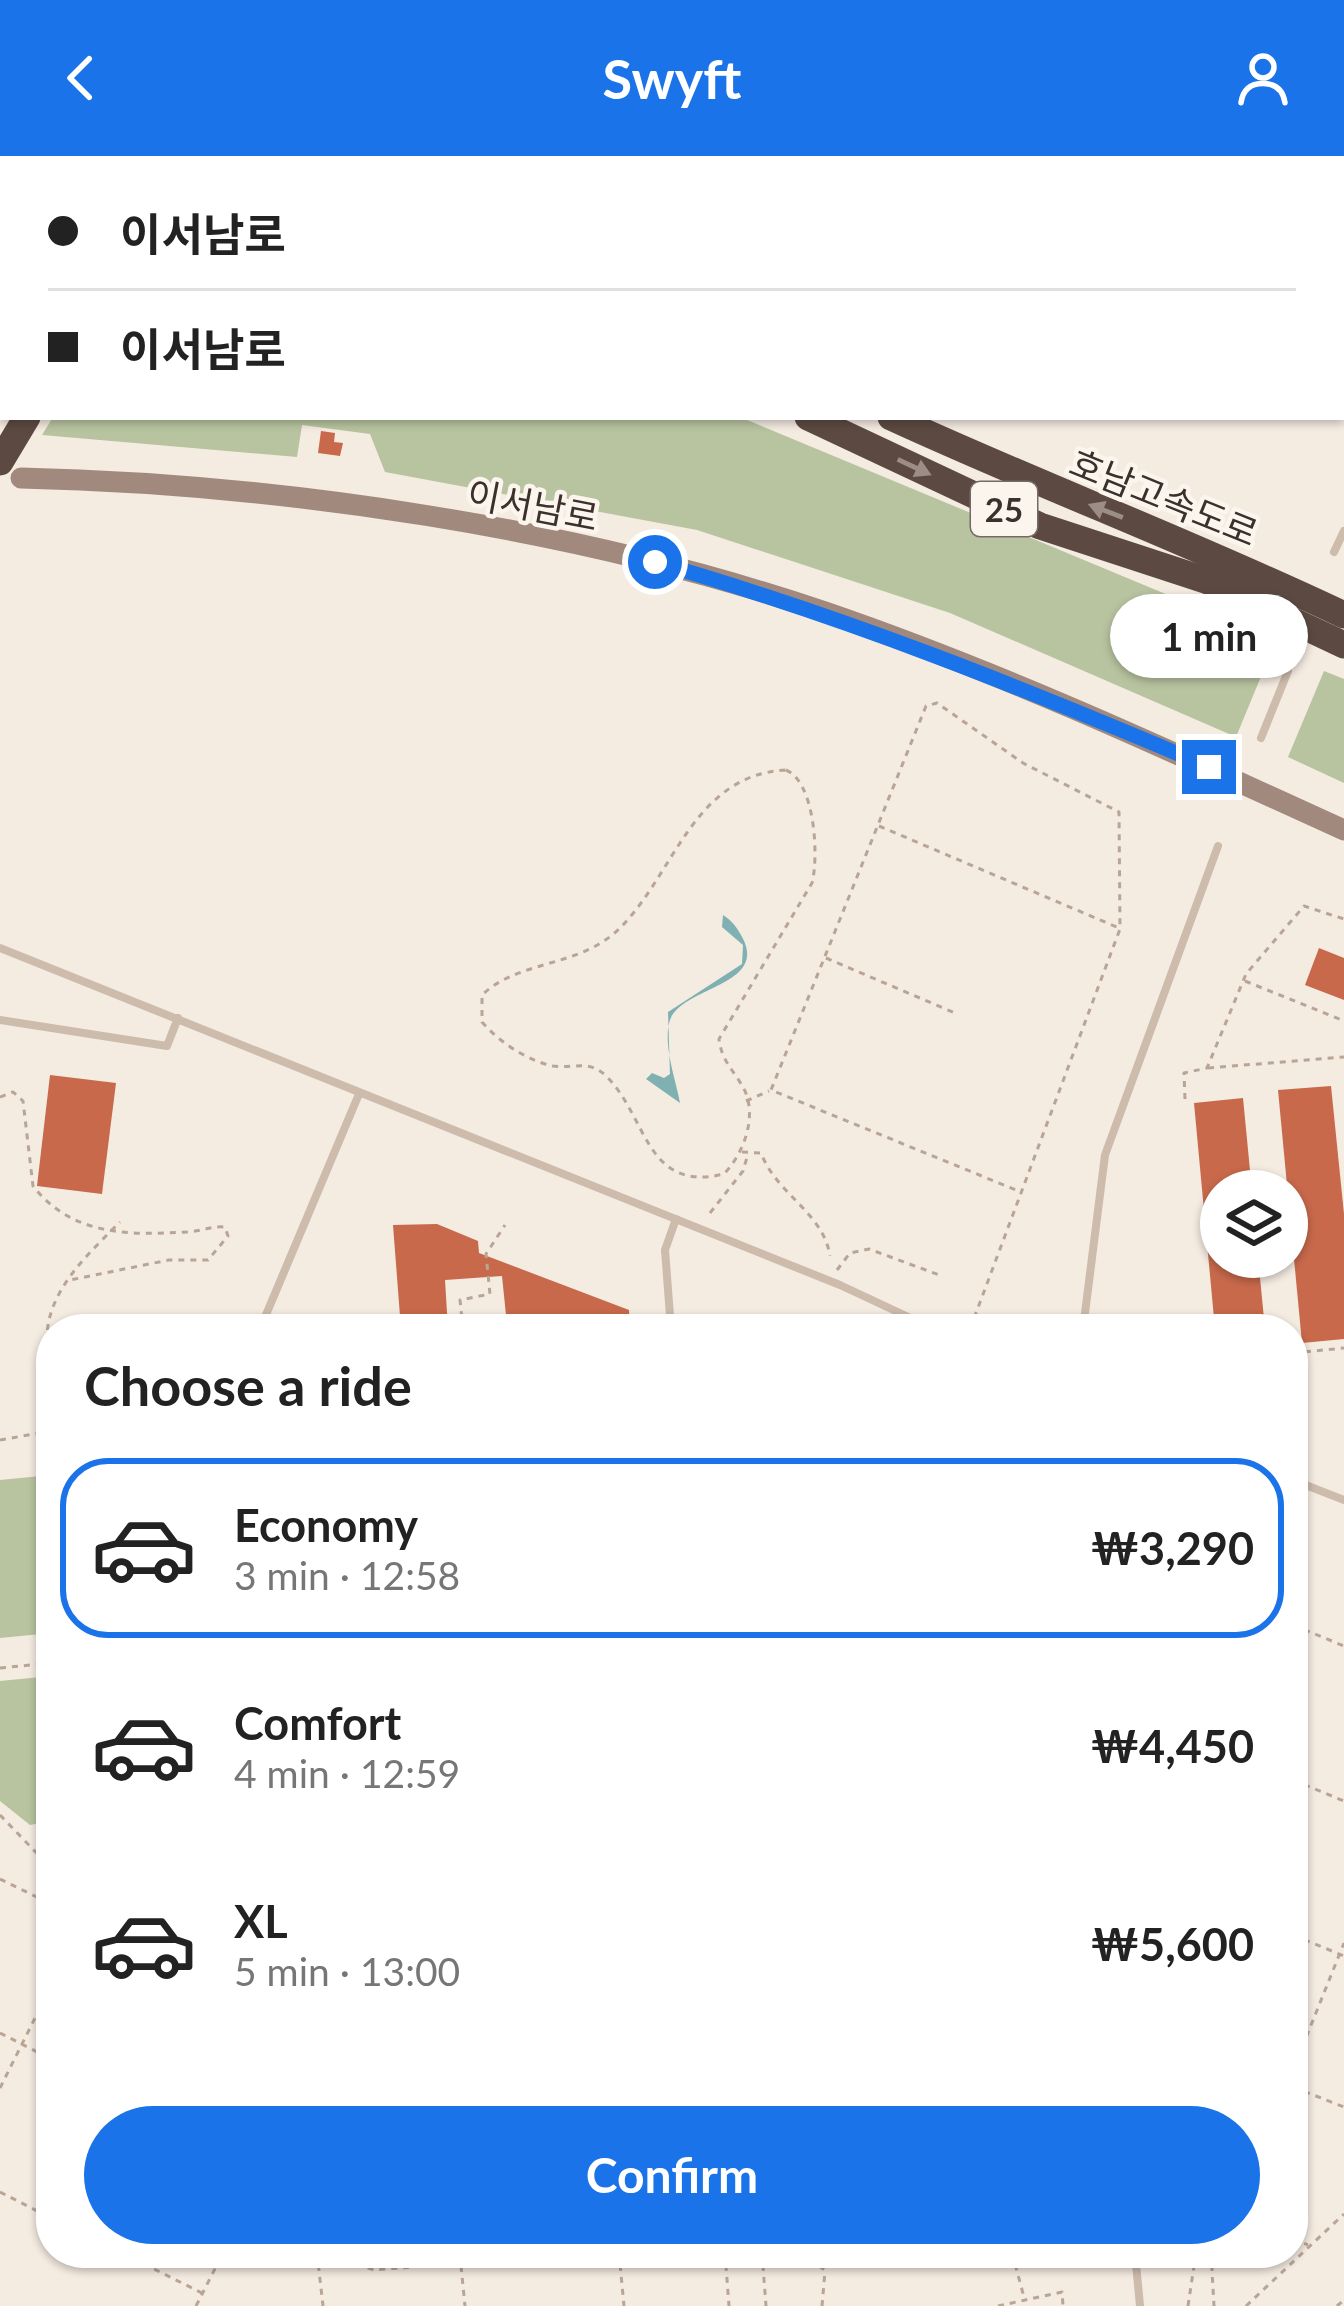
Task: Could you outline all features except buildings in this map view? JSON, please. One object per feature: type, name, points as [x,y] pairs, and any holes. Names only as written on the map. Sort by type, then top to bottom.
[{"type":"highway","points":[[11,470],[26,420]]},
{"type":"highway","name":"호남고속도로","points":[[814,420],[1040,526],[1208,581],[1344,645]]},
{"type":"highway","name":"호남고속도로","points":[[898,420],[1045,488],[1215,553],[1344,615]]},
{"type":"main road","name":"이서남로","points":[[11,470],[162,481],[488,528],[655,562],[822,611],[968,664],[1344,830]]},
{"type":"lane","points":[[1334,553],[1344,531]]},
{"type":"lane","points":[[1261,738],[1288,671]]},
{"type":"lane","points":[[1085,1314],[1105,1156],[1218,846]]},
{"type":"lane","points":[[0,949],[830,1281],[902,1314]]},
{"type":"lane","points":[[0,1020],[167,1046],[178,1018]]},
{"type":"lane","points":[[266,1314],[359,1094]]},
{"type":"lane","points":[[670,1314],[665,1250],[676,1220]]},
{"type":"lane","points":[[1308,1486],[1344,1500]]},
{"type":"lane","points":[[1136,2268],[1140,2306]]},
{"type":"path","points":[[746,1101],[771,1090],[926,706],[937,703],[1023,763],[1119,812],[1120,929],[976,1314]]},
{"type":"path","points":[[786,770],[805,788],[818,860],[812,883],[719,1039],[722,1059],[746,1101],[747,1136],[740,1152],[724,1174],[702,1180],[662,1165],[604,1074],[589,1064],[548,1065],[496,1039],[482,1022],[482,995],[499,979],[602,946],[628,920],[692,821],[716,799],[764,771],[786,770]]},
{"type":"path","points":[[878,825],[1120,929]]},
{"type":"path","points":[[1207,1068],[1244,980],[1304,906],[1344,920]]},
{"type":"path","points":[[825,957],[955,1013]]},
{"type":"path","points":[[1244,980],[1344,1022]]},
{"type":"path","points":[[1185,1099],[1184,1073],[1344,1058]]},
{"type":"path","points":[[771,1090],[1021,1192]]},
{"type":"path","points":[[0,1097],[14,1092],[23,1101],[24,1145],[38,1193],[107,1235],[192,1232],[210,1226],[225,1227],[228,1236],[208,1260],[169,1260],[70,1280]]},
{"type":"path","points":[[740,1152],[761,1153],[771,1179],[827,1238],[830,1256]]},
{"type":"path","points":[[710,1213],[743,1171],[748,1152]]},
{"type":"path","points":[[48,1314],[55,1297],[120,1222]]},
{"type":"path","points":[[461,1314],[460,1300],[490,1294],[486,1254],[505,1225]]},
{"type":"path","points":[[830,1281],[850,1252],[869,1249],[942,1276]]},
{"type":"path","points":[[1308,1352],[1344,1348]]},
{"type":"path","points":[[0,1440],[36,1434]]},
{"type":"path","points":[[1308,1631],[1344,1646]]},
{"type":"path","points":[[0,1668],[36,1664]]},
{"type":"path","points":[[1308,1786],[1344,1801]]},
{"type":"path","points":[[0,1815],[36,1852]]},
{"type":"path","points":[[0,1879],[36,1897]]},
{"type":"path","points":[[1308,1941],[1342,1955]]},
{"type":"path","points":[[1308,2035],[1344,1943]]},
{"type":"path","points":[[0,2088],[36,2016]]},
{"type":"path","points":[[0,2032],[36,2051]]},
{"type":"path","points":[[1308,2093],[1344,2107]]},
{"type":"path","points":[[0,2192],[36,2210]]},
{"type":"path","points":[[1310,2246],[1344,2214]]},
{"type":"path","points":[[152,2268],[202,2293]]},
{"type":"path","points":[[196,2306],[215,2268]]},
{"type":"path","points":[[321,2268],[323,2306]]},
{"type":"path","points":[[368,2268],[403,2268]]},
{"type":"path","points":[[461,2268],[465,2306]]},
{"type":"path","points":[[620,2268],[624,2306]]},
{"type":"path","points":[[725,2268],[729,2306]]},
{"type":"path","points":[[763,2268],[766,2306]]},
{"type":"path","points":[[822,2268],[823,2306]]},
{"type":"path","points":[[1018,2268],[1024,2300]]},
{"type":"path","points":[[1188,2306],[1194,2268]]},
{"type":"path","points":[[1246,2306],[1287,2268]]},
{"type":"path","points":[[1213,2269],[1214,2306]]},
{"type":"path","points":[[998,2306],[1062,2292],[1063,2306]]},
{"type":"path","points":[[1337,2306],[1344,2300]]},
{"type":"green space","points":[[51,420],[747,420],[1276,640],[1236,737],[950,613],[697,530],[385,472],[370,434],[302,425],[297,457],[42,435]]},
{"type":"green space","points":[[1324,671],[1344,679],[1344,783],[1288,757]]},
{"type":"green space","points":[[36,1476],[36,1634],[0,1638],[0,1480]]},
{"type":"green space","points":[[36,1677],[36,1824],[30,1825],[0,1801],[0,1681]]},
{"type":"water","points":[[723,915],[741,935],[747,952],[744,965],[678,1009],[668,1027],[668,1012],[742,964],[743,945],[722,927]]},
{"type":"water","points":[[669,1055],[680,1103],[646,1079],[652,1073],[664,1078],[670,1074]]},
{"type":"route","points":[[655,562],[822,611],[968,664],[1209,767]]}]
